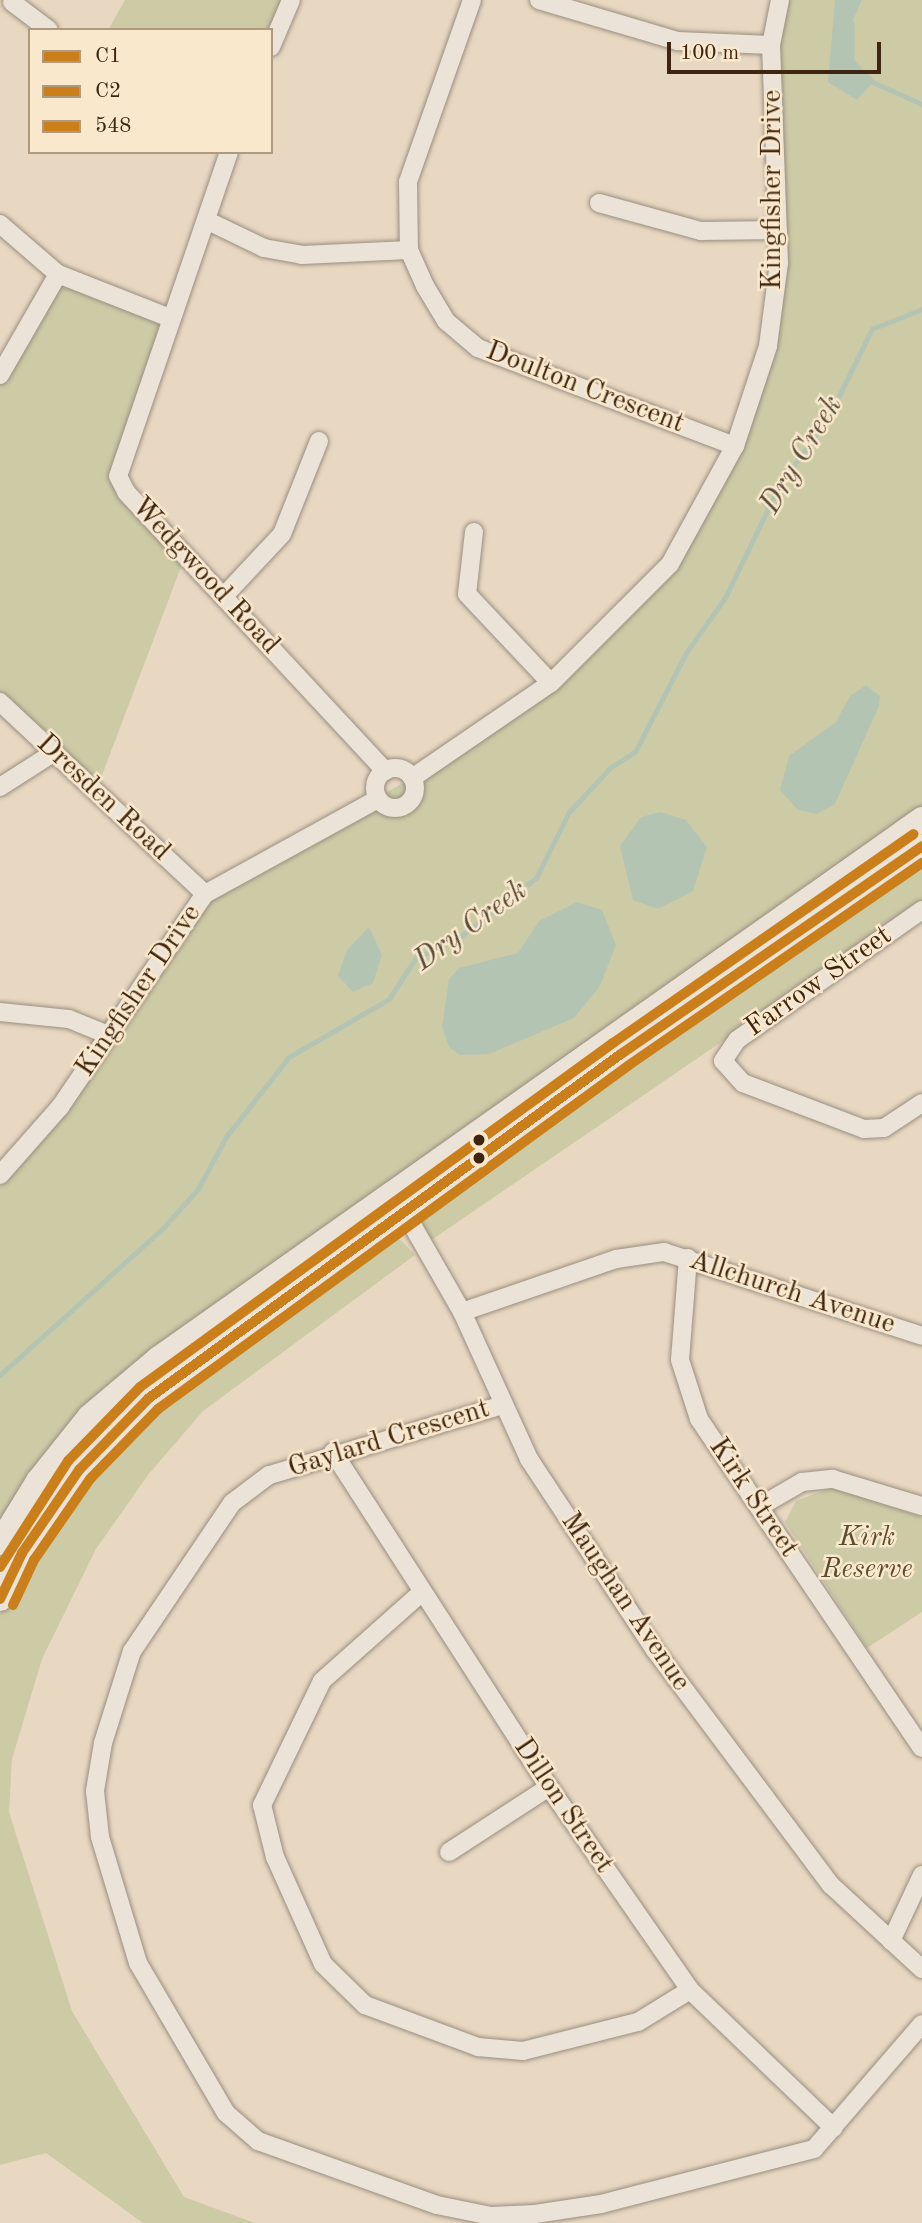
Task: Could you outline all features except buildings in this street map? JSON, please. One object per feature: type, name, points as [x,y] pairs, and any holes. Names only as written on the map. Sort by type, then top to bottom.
[{"type":"main road","points":[[0,1543],[38,1481],[89,1417],[159,1358],[391,1191],[922,819]]},
{"type":"main road","points":[[0,1599],[22,1553],[79,1470],[149,1398],[405,1212],[922,846]]},
{"type":"street","points":[[273,42],[291,0]]},
{"type":"street","name":"Doulton Crescent","points":[[472,0],[408,182],[409,250],[446,321],[478,348],[735,446]]},
{"type":"street","points":[[539,0],[677,41],[771,45]]},
{"type":"street","name":"Kingfisher Drive","points":[[412,778],[551,683],[670,564],[735,446],[768,346],[778,230],[771,45],[780,0]]},
{"type":"street","points":[[12,2],[45,28]]},
{"type":"street","name":"Wedgwood Road","points":[[228,154],[208,222],[170,318],[118,476],[126,492],[225,595],[385,771]]},
{"type":"street","points":[[599,203],[701,231],[778,230]]},
{"type":"street","points":[[208,222],[264,248],[302,255],[409,250]]},
{"type":"street","points":[[0,224],[58,274],[170,318]]},
{"type":"street","points":[[0,375],[58,274]]},
{"type":"street","points":[[225,595],[282,534],[319,441]]},
{"type":"street","points":[[474,532],[467,593],[551,683]]},
{"type":"street","name":"Dresden Road","points":[[0,702],[205,894]]},
{"type":"street","points":[[0,787],[53,753]]},
{"type":"street","points":[[397,768],[412,778],[408,803],[396,808],[378,799],[377,781],[385,771],[397,768]]},
{"type":"street","name":"Kingfisher Drive","points":[[0,1175],[60,1107],[205,894],[378,799]]},
{"type":"street","name":"Farrow Street","points":[[922,910],[737,1040],[723,1061],[743,1083],[864,1129],[884,1128],[922,1104]]},
{"type":"street","points":[[0,1012],[69,1019],[108,1035]]},
{"type":"street","name":"Maughan Avenue","points":[[391,1191],[462,1312],[529,1458],[655,1650],[831,1885],[922,1969]]},
{"type":"street","name":"Allchurch Avenue","points":[[462,1312],[616,1258],[664,1252],[922,1336]]},
{"type":"street","name":"Kirk Street","points":[[688,1258],[680,1360],[699,1419],[922,1748]]},
{"type":"street","name":"Gaylard Crescent","points":[[503,1405],[333,1452],[269,1475],[232,1503],[132,1651],[94,1791],[100,1837],[138,1963],[226,2113],[258,2141],[437,2206],[491,2216],[601,2204],[742,2170],[814,2149],[922,2024]]},
{"type":"street","name":"Dillon Street","points":[[333,1452],[421,1593],[549,1787],[690,1990],[834,2128]]},
{"type":"street","points":[[759,1507],[802,1482],[833,1479],[922,1506]]},
{"type":"street","points":[[421,1593],[322,1681],[262,1805],[275,1857],[323,1964],[365,2005],[478,2047],[523,2051],[638,2022],[690,1990]]},
{"type":"street","points":[[449,1852],[549,1787]]},
{"type":"street","points":[[891,1941],[922,1875]]},
{"type":"green space","points":[[125,0],[291,0],[272,28],[109,28]]},
{"type":"green space","points":[[780,0],[922,0],[922,819],[89,1417],[0,1543],[0,1175],[205,894],[412,778],[551,683],[669,564],[735,446],[768,346]]},
{"type":"green space","points":[[58,274],[170,318],[118,476],[186,554],[96,791],[0,702],[0,375]]},
{"type":"green space","points":[[922,854],[922,905],[430,1241],[420,1218],[426,1204]]},
{"type":"green space","points":[[394,1233],[415,1255],[203,1411],[148,1475],[96,1549],[42,1659],[12,1759],[9,1812],[72,2011],[184,2197],[255,2223],[143,2223],[46,2153],[0,2165],[0,1614],[83,1475],[152,1403]]},
{"type":"green space","name":"Kirk Reserve","points":[[833,1487],[922,1517],[922,1612],[867,1648],[785,1522],[796,1501]]},
{"type":"shaded area","points":[[835,0],[862,0],[852,22],[852,61],[873,82],[857,100],[828,82]]},
{"type":"shaded area","points":[[866,685],[880,696],[879,706],[835,804],[817,814],[798,810],[780,790],[789,756],[836,722],[850,696]]},
{"type":"shaded area","points":[[661,812],[686,820],[707,847],[693,891],[658,909],[633,900],[620,846],[641,817]]},
{"type":"shaded area","points":[[577,902],[602,910],[616,945],[600,986],[574,1018],[489,1054],[460,1055],[449,1047],[442,1027],[449,979],[459,968],[518,953],[539,921]]},
{"type":"shaded area","points":[[369,927],[382,955],[373,983],[353,992],[338,976],[347,950]]},
{"type":"waterway","name":"Dry Creek","points":[[852,23],[852,61],[873,82],[922,104]]},
{"type":"waterway","name":"Dry Creek","points":[[0,1375],[163,1228],[198,1189],[226,1137],[289,1057],[389,999],[415,959],[461,936],[536,878],[569,812],[610,768],[635,752],[686,653],[725,598],[779,486],[828,418],[872,329],[922,309]]},
{"type":"transit line","name":"548","points":[[0,1567],[68,1461],[140,1387],[613,1043],[914,834]]},
{"type":"transit line","name":"C1","points":[[0,1599],[22,1553],[79,1470],[149,1398],[621,1054],[922,846]]},
{"type":"transit line","name":"C2","points":[[13,1605],[34,1560],[90,1479],[158,1409],[629,1065],[922,863]]}]
